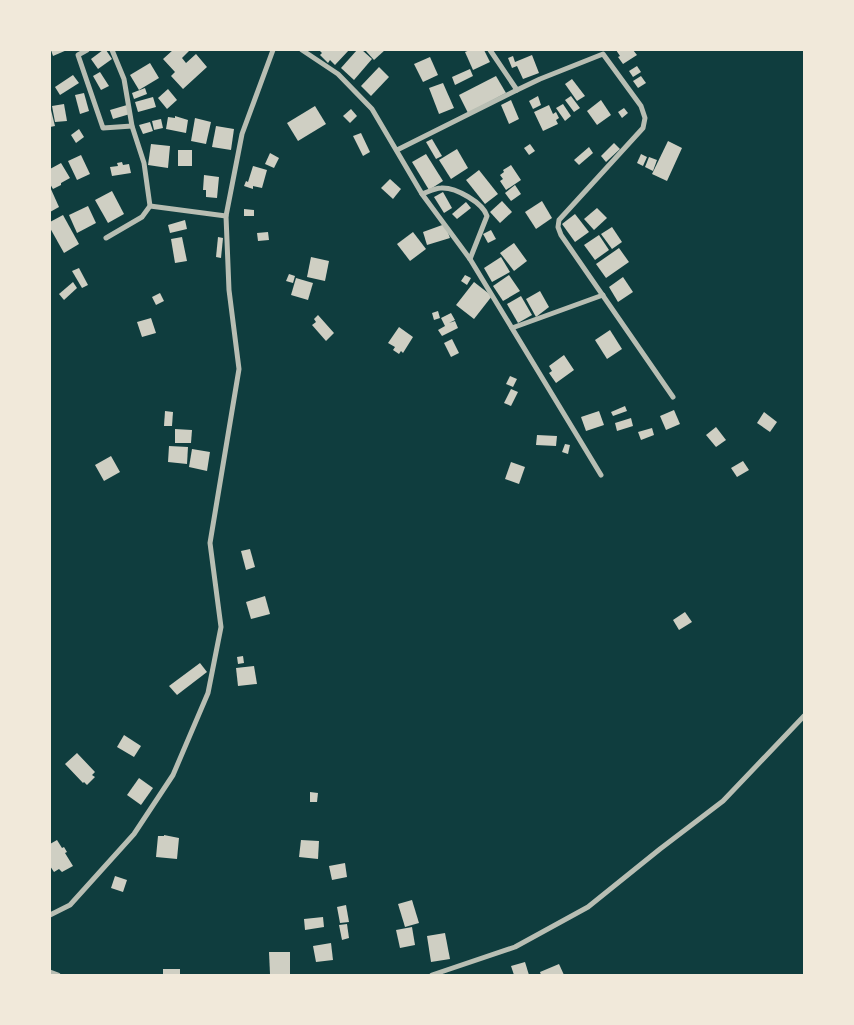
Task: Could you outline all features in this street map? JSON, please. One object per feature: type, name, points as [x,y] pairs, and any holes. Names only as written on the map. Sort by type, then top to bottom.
[{"type":"street","points":[[87,50],[78,55],[103,128],[132,126]]},
{"type":"street","points":[[106,238],[142,217],[150,206],[144,164],[132,126],[124,79],[112,50]]},
{"type":"street","points":[[50,915],[70,905],[134,834],[173,775],[208,693],[220,627],[210,543],[239,370],[229,290],[226,216],[242,134],[273,50]]},
{"type":"street","points":[[302,50],[338,74],[372,109],[422,194],[470,259],[601,475]]},
{"type":"street","points":[[490,50],[517,90]]},
{"type":"street","points":[[397,150],[517,90],[601,52],[641,106],[645,118],[643,128],[559,220],[558,227],[561,235],[673,397]]},
{"type":"street","points":[[422,194],[442,188],[452,190],[466,196],[485,210],[487,216],[470,259]]},
{"type":"street","points":[[150,206],[226,216]]},
{"type":"street","points":[[512,328],[603,294]]},
{"type":"street","points":[[432,975],[515,947],[588,907],[723,801],[804,716]]},
{"type":"street","points":[[50,972],[58,975]]},
{"type":"building","points":[[51,50],[67,50],[53,56]]},
{"type":"building","points":[[103,50],[106,50],[112,59],[98,69],[91,59]]},
{"type":"building","points":[[173,50],[190,50],[182,58],[186,63],[196,54],[207,67],[183,89],[171,76],[175,72],[163,59]]},
{"type":"building","points":[[319,50],[349,50],[335,65],[330,60],[328,63],[320,55],[322,53]]},
{"type":"building","points":[[357,50],[362,50],[372,59],[354,80],[341,68]]},
{"type":"building","points":[[365,50],[385,50],[374,60]]},
{"type":"building","points":[[484,50],[490,62],[473,70],[465,52]]},
{"type":"building","points":[[616,50],[633,50],[637,55],[623,64]]},
{"type":"building","points":[[532,55],[539,73],[523,79],[517,66],[512,68],[508,58],[513,56],[515,62]]},
{"type":"building","points":[[430,57],[438,75],[423,82],[414,64]]},
{"type":"building","points":[[150,63],[159,78],[139,90],[130,75]]},
{"type":"building","points":[[637,66],[641,72],[633,77],[629,71]]},
{"type":"building","points":[[379,67],[389,77],[371,96],[361,86]]},
{"type":"building","points":[[470,69],[473,76],[455,85],[452,77]]},
{"type":"building","points":[[100,72],[109,86],[101,90],[93,76]]},
{"type":"building","points":[[73,75],[79,83],[60,95],[55,87]]},
{"type":"building","points":[[496,76],[506,93],[468,113],[459,95]]},
{"type":"building","points":[[641,76],[646,83],[638,88],[633,81]]},
{"type":"building","points":[[572,79],[585,96],[577,101],[565,84]]},
{"type":"building","points":[[443,83],[454,108],[439,114],[429,88]]},
{"type":"building","points":[[145,88],[147,94],[134,99],[132,93]]},
{"type":"building","points":[[168,89],[177,100],[167,109],[158,98]]},
{"type":"building","points":[[84,93],[89,111],[80,114],[75,95]]},
{"type":"building","points":[[538,96],[541,105],[533,109],[529,101]]},
{"type":"building","points":[[571,96],[580,108],[574,112],[565,100]]},
{"type":"building","points":[[153,97],[156,107],[138,112],[135,102]]},
{"type":"building","points":[[511,100],[519,119],[509,124],[501,105]]},
{"type":"building","points":[[601,100],[611,115],[597,125],[587,111]]},
{"type":"building","points":[[64,104],[67,121],[55,122],[52,106]]},
{"type":"building","points":[[563,104],[571,116],[565,121],[556,108]]},
{"type":"building","points":[[127,105],[130,114],[113,119],[110,110]]},
{"type":"building","points":[[549,105],[553,114],[556,112],[559,118],[556,120],[558,124],[543,131],[534,112]]},
{"type":"building","points":[[50,106],[55,126],[50,127]]},
{"type":"building","points":[[315,106],[326,124],[298,141],[287,123]]},
{"type":"building","points":[[624,108],[628,113],[622,118],[618,112]]},
{"type":"building","points":[[351,109],[357,116],[350,123],[343,116]]},
{"type":"building","points":[[175,116],[188,120],[186,133],[166,129],[168,117],[175,118]]},
{"type":"building","points":[[195,118],[211,122],[206,144],[191,141]]},
{"type":"building","points":[[161,119],[163,128],[154,130],[152,121]]},
{"type":"building","points":[[150,122],[153,131],[143,134],[139,125]]},
{"type":"building","points":[[216,126],[234,129],[231,150],[212,147]]},
{"type":"building","points":[[79,129],[84,137],[76,143],[71,135]]},
{"type":"building","points":[[361,133],[370,152],[363,156],[353,136]]},
{"type":"building","points":[[432,139],[442,156],[436,159],[426,142]]},
{"type":"building","points":[[668,141],[682,148],[667,181],[652,174]]},
{"type":"building","points":[[614,143],[620,149],[606,162],[601,156]]},
{"type":"building","points":[[151,144],[170,146],[168,168],[148,165]]},
{"type":"building","points":[[530,144],[535,151],[529,155],[524,148]]},
{"type":"building","points":[[589,147],[593,153],[579,165],[574,160]]},
{"type":"building","points":[[457,149],[468,168],[451,179],[439,160]]},
{"type":"building","points":[[178,150],[192,150],[192,166],[178,166]]},
{"type":"building","points":[[270,153],[279,158],[274,168],[265,164]]},
{"type":"building","points":[[426,154],[443,181],[429,190],[412,162]]},
{"type":"building","points":[[641,154],[647,157],[643,166],[637,163]]},
{"type":"building","points":[[81,155],[90,174],[77,180],[68,161]]},
{"type":"building","points":[[649,157],[657,160],[653,171],[645,167]]},
{"type":"building","points":[[122,162],[123,165],[129,164],[131,173],[112,176],[110,167],[118,166],[117,163]]},
{"type":"building","points":[[61,163],[70,178],[53,189],[50,184],[50,169]]},
{"type":"building","points":[[511,165],[521,180],[506,190],[500,181],[503,179],[500,175],[504,172],[503,170]]},
{"type":"building","points":[[253,166],[267,170],[262,188],[253,186],[253,189],[244,186],[246,181],[248,182]]},
{"type":"building","points":[[479,170],[498,194],[485,204],[466,180]]},
{"type":"building","points":[[204,175],[219,177],[217,198],[206,197],[206,190],[203,190]]},
{"type":"building","points":[[390,179],[401,189],[393,199],[381,188]]},
{"type":"building","points":[[515,185],[521,194],[511,201],[505,193]]},
{"type":"building","points":[[50,187],[59,207],[50,212]]},
{"type":"building","points":[[112,191],[124,214],[108,223],[95,200]]},
{"type":"building","points":[[443,192],[452,208],[444,213],[434,197]]},
{"type":"building","points":[[502,201],[512,212],[500,223],[490,212]]},
{"type":"building","points":[[542,201],[552,218],[536,229],[525,212]]},
{"type":"building","points":[[466,202],[471,208],[457,219],[452,214]]},
{"type":"building","points":[[88,206],[96,223],[77,233],[69,215]]},
{"type":"building","points":[[597,208],[607,218],[594,230],[584,219]]},
{"type":"building","points":[[244,209],[254,210],[254,216],[244,216]]},
{"type":"building","points":[[575,214],[589,232],[575,242],[562,224]]},
{"type":"building","points":[[63,215],[79,244],[64,253],[50,228],[50,222]]},
{"type":"building","points":[[185,220],[187,229],[170,233],[168,225]]},
{"type":"building","points":[[445,224],[450,238],[427,245],[423,232]]},
{"type":"building","points":[[612,227],[622,242],[612,249],[601,234]]},
{"type":"building","points":[[491,230],[496,239],[488,243],[483,234]]},
{"type":"building","points":[[268,232],[269,240],[258,241],[257,233]]},
{"type":"building","points":[[413,232],[426,249],[410,261],[397,244]]},
{"type":"building","points":[[599,235],[609,250],[595,260],[584,245]]},
{"type":"building","points":[[182,237],[187,261],[175,263],[171,239]]},
{"type":"building","points":[[218,237],[223,238],[221,258],[216,257]]},
{"type":"building","points":[[514,243],[527,261],[514,271],[500,253]]},
{"type":"building","points":[[619,248],[629,262],[606,278],[596,264]]},
{"type":"building","points":[[311,257],[329,261],[325,281],[307,277]]},
{"type":"building","points":[[501,257],[510,272],[492,282],[484,268]]},
{"type":"building","points":[[79,268],[88,285],[82,288],[72,271]]},
{"type":"building","points":[[289,274],[295,276],[293,283],[286,281]]},
{"type":"building","points":[[465,275],[471,278],[467,285],[461,281]]},
{"type":"building","points":[[509,275],[520,291],[503,301],[493,286]]},
{"type":"building","points":[[623,277],[633,292],[618,302],[609,287]]},
{"type":"building","points":[[296,278],[313,283],[308,300],[291,295]]},
{"type":"building","points":[[73,282],[77,288],[64,300],[59,294]]},
{"type":"building","points":[[474,282],[492,296],[474,319],[456,305]]},
{"type":"building","points":[[540,291],[549,307],[536,317],[526,299]]},
{"type":"building","points":[[160,293],[164,301],[156,305],[152,297]]},
{"type":"building","points":[[521,296],[532,315],[518,323],[507,304]]},
{"type":"building","points":[[438,311],[440,318],[434,320],[432,313]]},
{"type":"building","points":[[451,313],[455,320],[449,323],[455,321],[458,328],[442,336],[438,330],[445,326],[441,318]]},
{"type":"building","points":[[318,315],[334,333],[326,341],[312,325],[316,322],[314,319]]},
{"type":"building","points":[[151,318],[156,333],[142,337],[137,322]]},
{"type":"building","points":[[399,327],[413,337],[403,353],[401,351],[399,354],[393,350],[395,347],[388,343]]},
{"type":"building","points":[[610,330],[622,349],[607,359],[595,340]]},
{"type":"building","points":[[452,339],[459,353],[451,357],[444,343]]},
{"type":"building","points":[[564,355],[574,370],[556,383],[549,373],[552,371],[549,366]]},
{"type":"building","points":[[510,376],[517,379],[513,387],[506,384]]},
{"type":"building","points":[[511,389],[518,392],[511,406],[504,403]]},
{"type":"building","points":[[625,406],[627,411],[613,416],[611,412]]},
{"type":"building","points":[[674,410],[680,424],[666,430],[660,416]]},
{"type":"building","points":[[165,411],[173,412],[172,426],[164,426]]},
{"type":"building","points":[[599,411],[604,425],[586,431],[581,417]]},
{"type":"building","points":[[764,412],[777,422],[770,432],[757,423]]},
{"type":"building","points":[[631,418],[633,426],[617,431],[615,423]]},
{"type":"building","points":[[716,427],[726,440],[716,447],[706,435]]},
{"type":"building","points":[[652,428],[654,435],[641,440],[638,432]]},
{"type":"building","points":[[175,429],[192,430],[191,443],[175,443]]},
{"type":"building","points":[[537,435],[557,436],[556,446],[536,445]]},
{"type":"building","points":[[565,444],[570,445],[568,454],[562,452]]},
{"type":"building","points":[[169,446],[188,447],[187,464],[168,462]]},
{"type":"building","points":[[192,449],[210,452],[207,471],[189,467]]},
{"type":"building","points":[[111,456],[120,472],[104,481],[95,465]]},
{"type":"building","points":[[743,461],[749,470],[737,477],[731,468]]},
{"type":"building","points":[[511,462],[525,467],[519,484],[505,479]]},
{"type":"building","points":[[250,549],[255,567],[246,570],[241,551]]},
{"type":"building","points":[[265,596],[270,614],[251,619],[246,602]]},
{"type":"building","points":[[685,612],[692,622],[679,630],[673,620]]},
{"type":"building","points":[[243,656],[244,663],[238,664],[237,657]]},
{"type":"building","points":[[200,663],[207,672],[177,695],[169,686]]},
{"type":"building","points":[[254,666],[257,684],[238,686],[236,668]]},
{"type":"building","points":[[124,735],[141,746],[134,757],[117,747]]},
{"type":"building","points":[[77,753],[95,772],[92,775],[95,777],[87,785],[65,764]]},
{"type":"building","points":[[139,778],[153,788],[141,805],[127,795]]},
{"type":"building","points":[[310,792],[318,793],[317,802],[310,802]]},
{"type":"building","points":[[164,835],[179,838],[177,859],[156,857],[158,836]]},
{"type":"building","points":[[57,840],[62,848],[64,847],[67,852],[65,853],[73,866],[62,872],[59,869],[54,872],[50,866],[50,844]]},
{"type":"building","points":[[301,840],[319,841],[318,859],[299,857]]},
{"type":"building","points":[[345,863],[347,877],[332,880],[329,866]]},
{"type":"building","points":[[115,876],[127,880],[123,892],[111,888]]},
{"type":"building","points":[[412,900],[419,923],[405,927],[398,904]]},
{"type":"building","points":[[346,905],[349,922],[340,923],[337,907]]},
{"type":"building","points":[[323,917],[324,927],[305,930],[304,919]]},
{"type":"building","points":[[347,924],[349,938],[342,940],[339,925]]},
{"type":"building","points":[[412,927],[415,945],[400,948],[396,930]]},
{"type":"building","points":[[445,933],[450,959],[431,962],[427,936]]},
{"type":"building","points":[[331,943],[333,960],[316,962],[313,946]]},
{"type":"building","points":[[269,952],[290,952],[290,974],[270,974]]},
{"type":"building","points":[[525,962],[529,975],[514,975],[511,966]]},
{"type":"building","points":[[559,964],[564,975],[541,975],[540,972]]},
{"type":"building","points":[[163,969],[180,969],[180,975],[163,975]]}]
